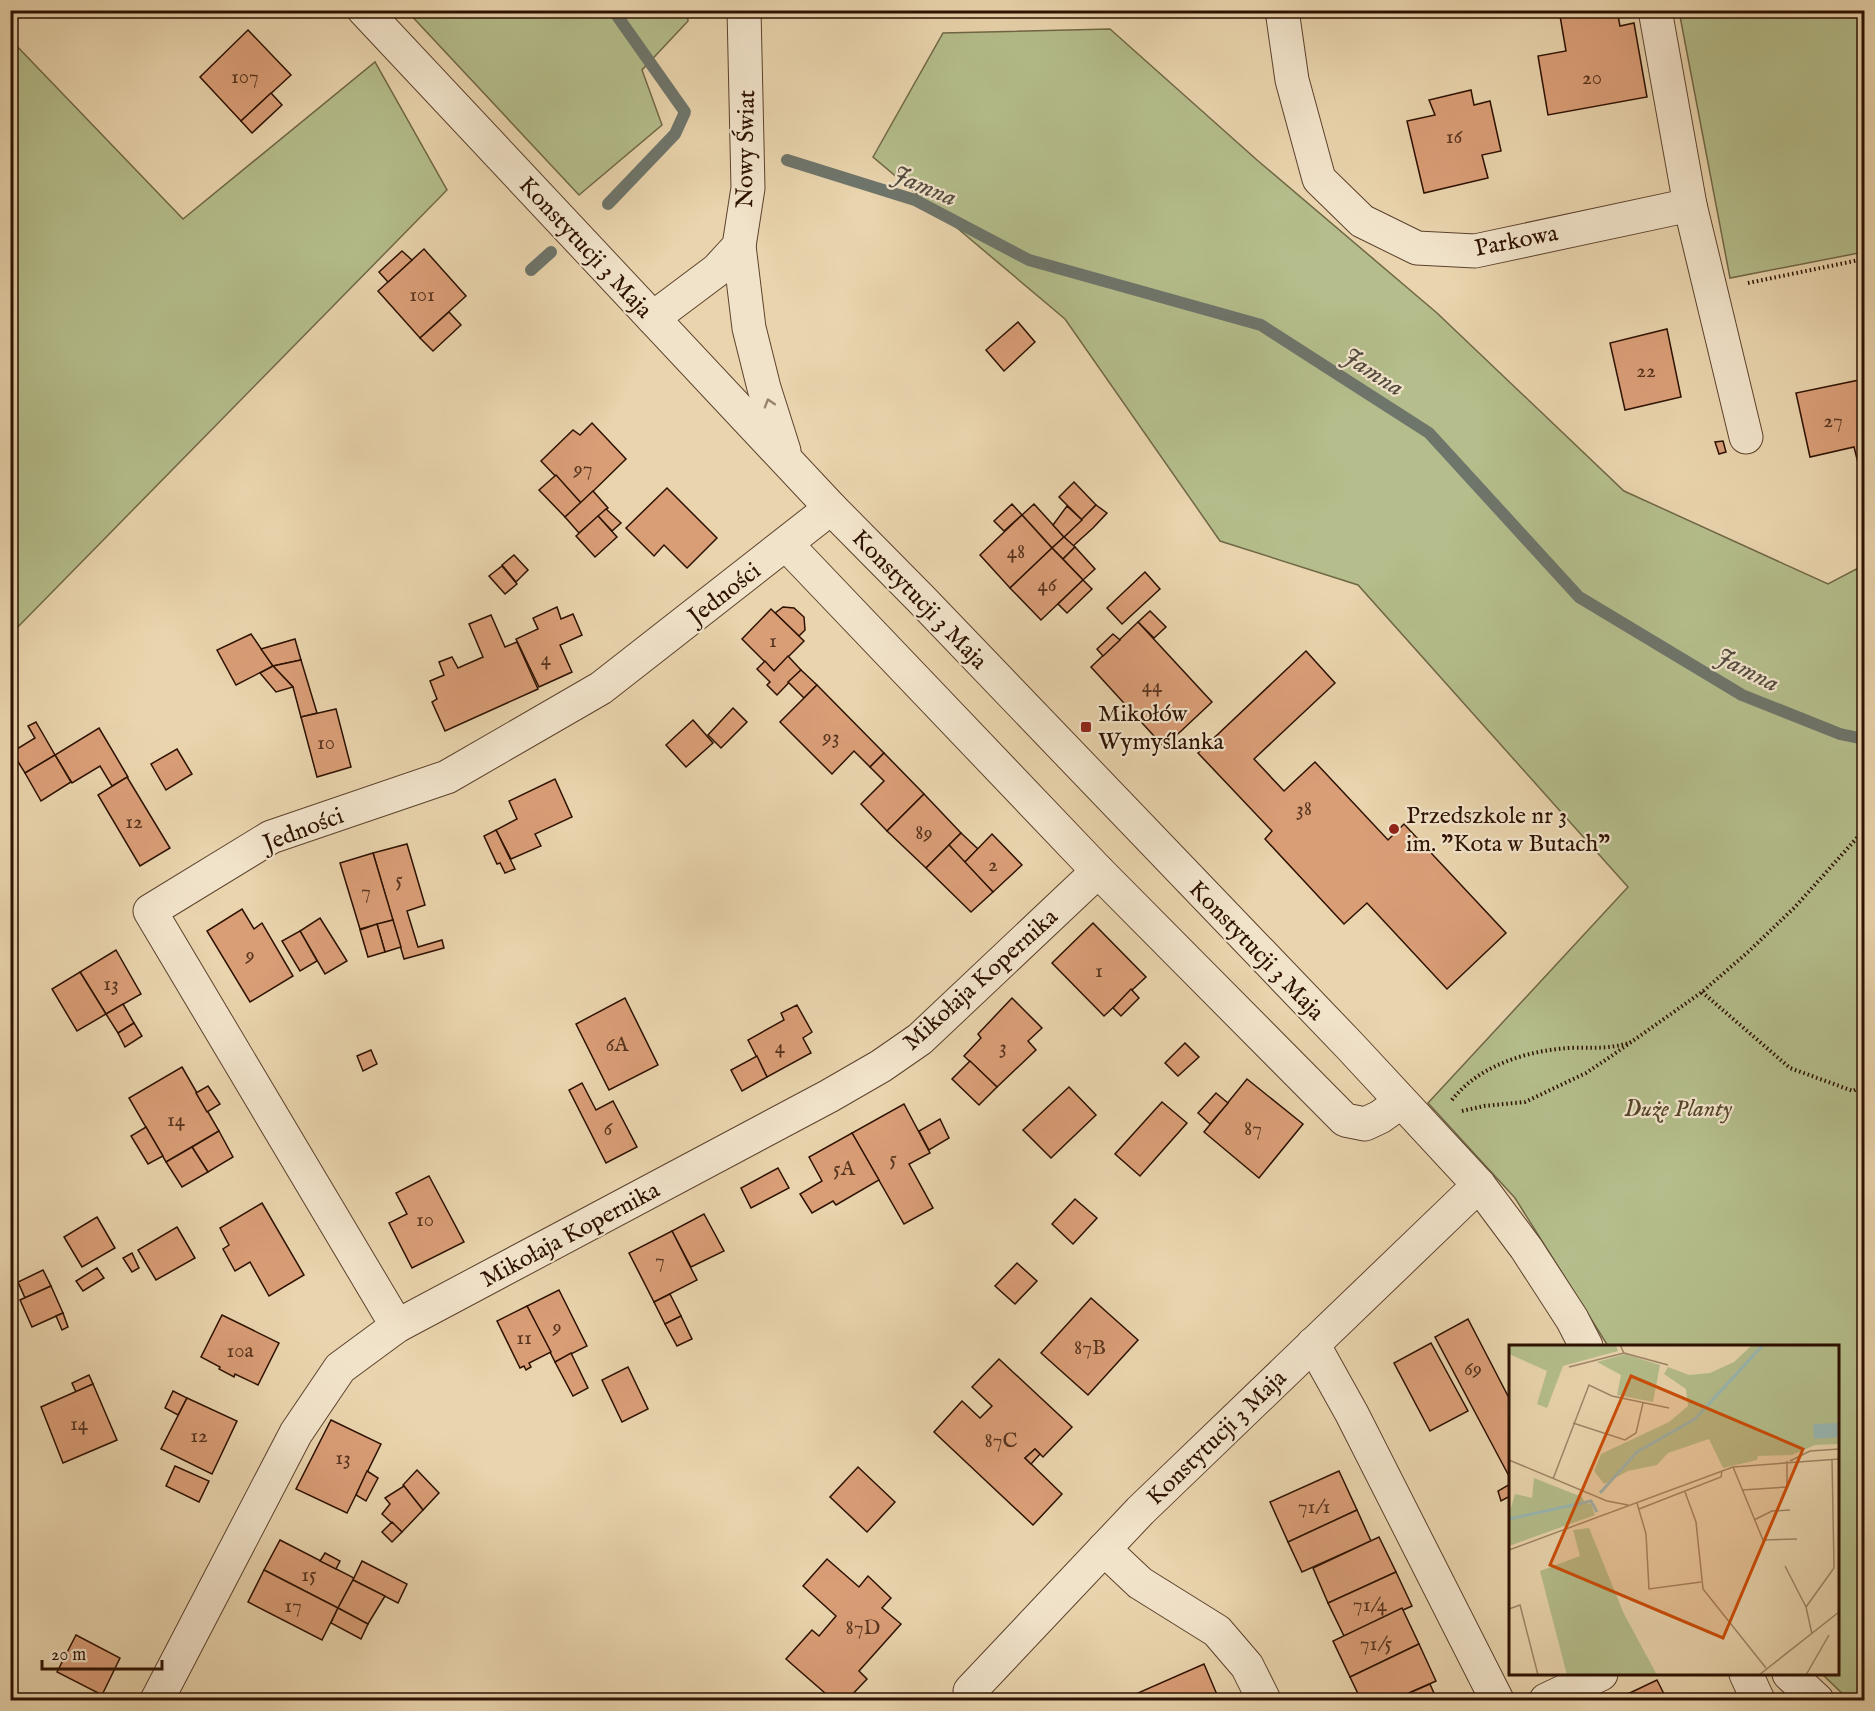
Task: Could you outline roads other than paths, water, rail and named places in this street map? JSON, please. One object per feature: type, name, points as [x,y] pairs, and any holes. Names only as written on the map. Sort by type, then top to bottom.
[{"type":"street","name":"Konstytucji 3 Maja","points":[[364,10],[831,508],[929,607],[1479,1185],[1526,1248],[1572,1319],[1585,1345]]},
{"type":"street","name":"Nowy Świat","points":[[744,10],[748,188],[739,246],[748,328],[786,459]]},
{"type":"street","name":"Parkowa","points":[[1282,10],[1292,80],[1319,178],[1362,222],[1408,244],[1417,248],[1475,251],[1690,205]]},
{"type":"street","points":[[1655,10],[1690,205],[1746,437]]},
{"type":"street","points":[[653,318],[717,270],[739,246]]},
{"type":"street","name":"Jedności","points":[[397,1326],[150,911],[272,837],[447,777],[601,688],[831,508]]},
{"type":"street","points":[[786,544],[1098,871],[1345,1120],[1365,1124],[1401,1102]]},
{"type":"street","name":"Mikołaja Kopernika","points":[[157,1701],[296,1433],[340,1368],[397,1326],[829,1096],[881,1066],[920,1039],[1098,871]]},
{"type":"street","name":"Konstytucji 3 Maja","points":[[974,1701],[970,1691],[1140,1511],[1479,1185]]},
{"type":"street","points":[[1313,1344],[1352,1414],[1497,1701]]},
{"type":"street","points":[[1104,1549],[1140,1583],[1217,1631],[1247,1665],[1264,1701]]},
{"type":"street","points":[[1546,1701],[1599,1675]]},
{"type":"street","points":[[1746,1675],[1758,1701]]},
{"type":"street","points":[[1790,1675],[1817,1701]]},
{"type":"waterway","name":"Jamna","points":[[608,204],[675,134],[685,112],[613,10]]},
{"type":"waterway","name":"Jamna","points":[[787,160],[915,200],[1029,260],[1261,325],[1429,433],[1579,597],[1742,695],[1840,734],[1864,739]]},
{"type":"waterway","points":[[531,270],[551,252]]},
{"type":"place","name":"Mikołów Wymyślanka","points":[[1086,727]]},
{"type":"place","name":"Przedszkole nr 3 im. \"Kota w Butach\"","points":[[1394,829]]},
{"type":"park label","name":"Duże Planty","points":[[1678,1108]]}]
